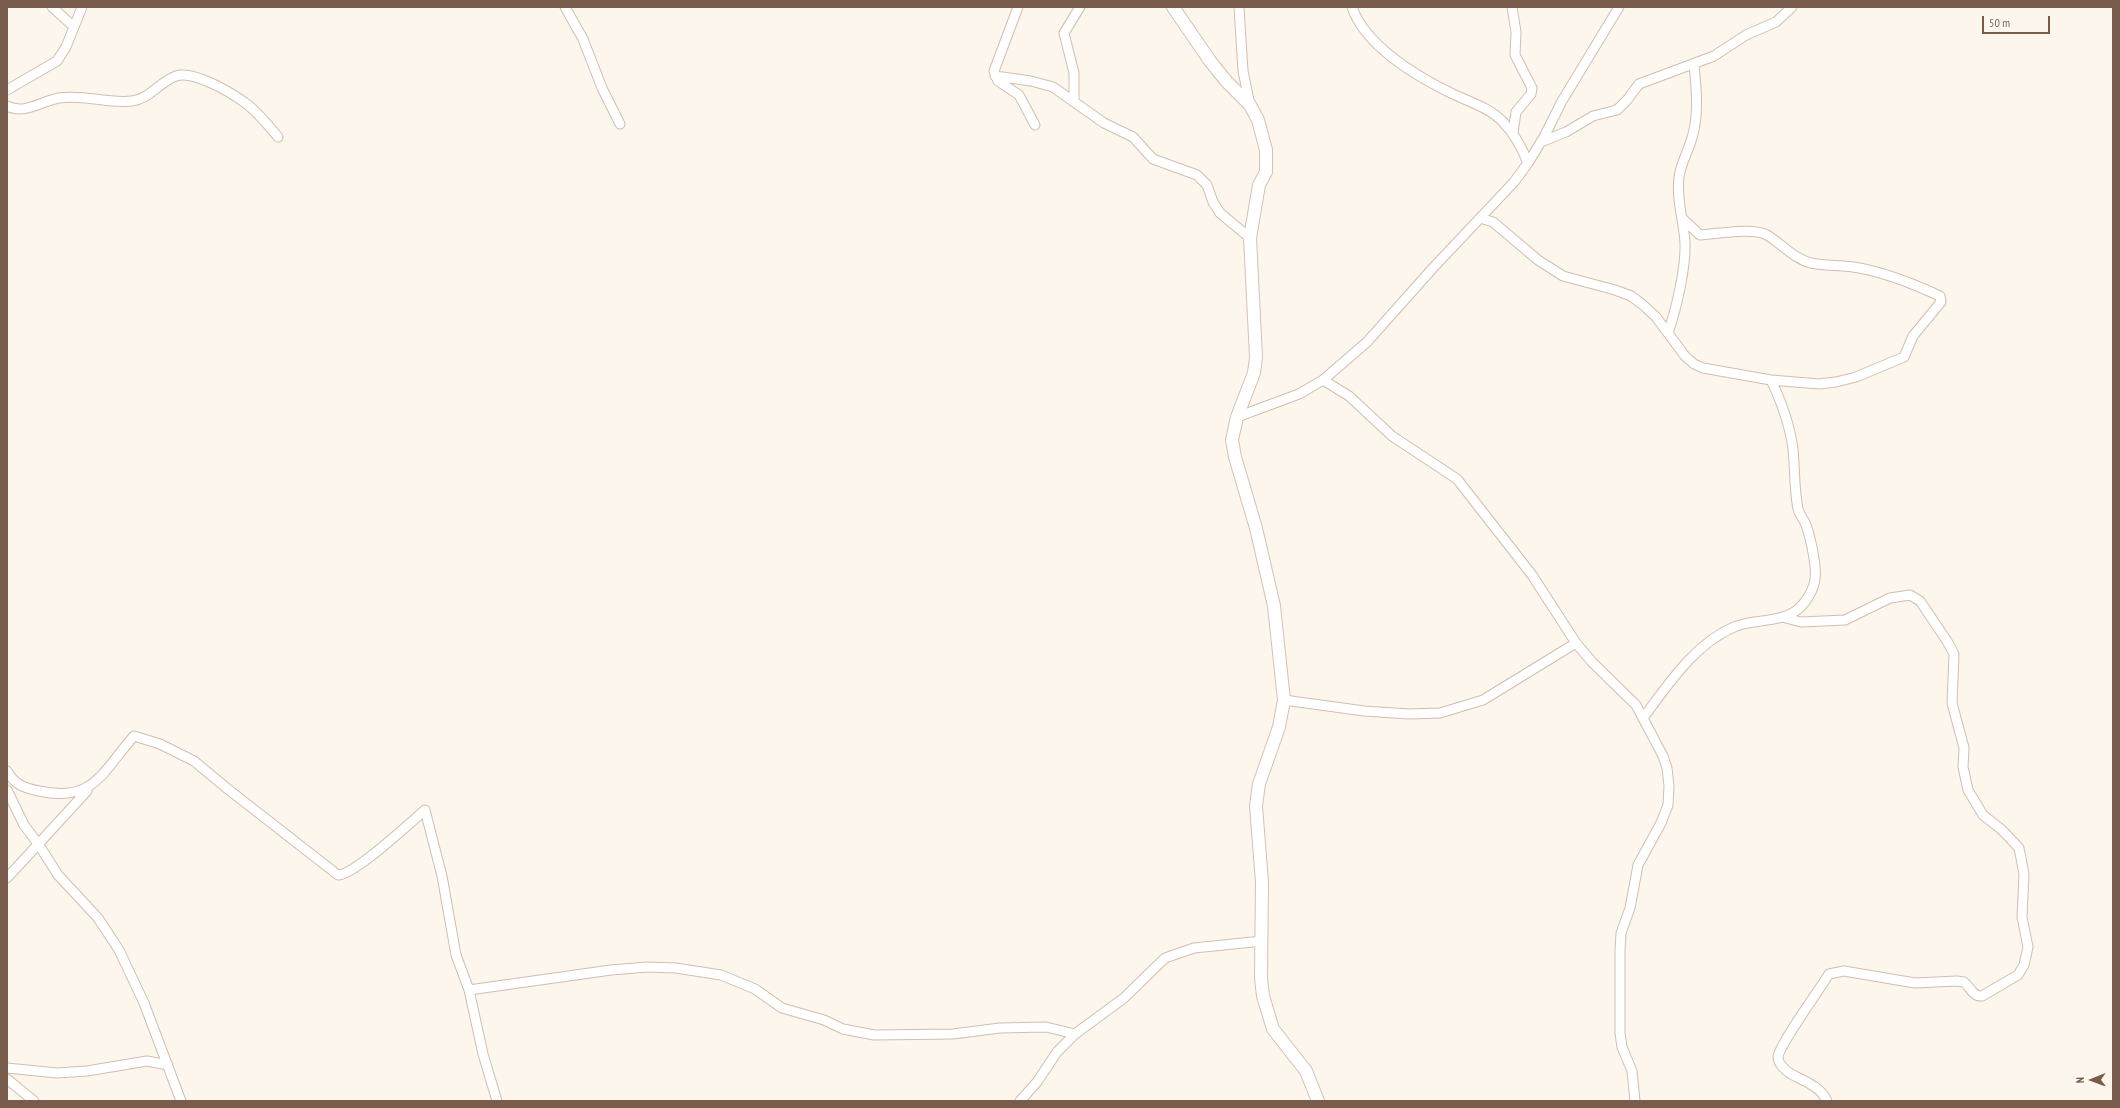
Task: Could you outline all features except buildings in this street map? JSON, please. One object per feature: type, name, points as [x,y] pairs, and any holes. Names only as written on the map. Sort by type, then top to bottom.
[{"type":"street","points":[[52,7],[74,27]]},
{"type":"street","points":[[7,90],[57,61],[66,47],[82,7]]},
{"type":"street","points":[[565,7],[583,39],[602,88],[620,124]]},
{"type":"street","points":[[1018,7],[994,67],[995,76],[998,81],[1019,95],[1035,125]]},
{"type":"street","points":[[1074,102],[1074,73],[1064,33],[1080,7]]},
{"type":"street","points":[[1173,7],[1210,61],[1227,82],[1250,105]]},
{"type":"street","points":[[1239,7],[1243,71],[1250,105],[1258,120],[1266,150],[1266,172],[1259,185],[1250,238],[1256,357],[1254,373],[1237,417],[1232,440],[1235,457],[1256,528],[1274,606],[1284,700],[1279,727],[1259,784],[1256,806],[1262,882],[1261,978],[1267,1012],[1273,1029],[1306,1070],[1316,1092],[1318,1101]]},
{"type":"street","points":[[1352,7],[1361,27],[1376,44],[1402,64],[1422,79],[1494,114],[1513,133],[1528,163]]},
{"type":"street","points":[[1512,7],[1516,32],[1515,55],[1532,88],[1531,94],[1516,112],[1513,133]]},
{"type":"street","points":[[1237,417],[1298,394],[1323,380],[1367,342],[1528,163],[1541,142],[1562,101],[1619,7]]},
{"type":"street","points":[[1541,142],[1566,132],[1593,116],[1617,110],[1639,84],[1714,56],[1746,35],[1776,22],[1792,7]]},
{"type":"street","points":[[1668,333],[1683,274],[1685,244],[1684,218],[1678,179],[1694,133],[1696,120],[1697,100],[1694,64]]},
{"type":"street","points":[[7,106],[18,110],[51,100],[69,97],[85,97],[119,102],[134,101],[147,96],[173,77],[184,74],[192,75],[245,102],[278,137]]},
{"type":"street","points":[[995,76],[1031,81],[1053,87],[1104,123],[1133,137],[1158,162],[1198,175],[1207,185],[1213,202],[1220,213],[1250,238]]},
{"type":"street","points":[[1480,218],[1493,222],[1538,260],[1562,276],[1630,296],[1651,312],[1684,356],[1694,364],[1713,370],[1771,380],[1819,384],[1836,382],[1898,361],[1904,357],[1913,336],[1941,302],[1940,296],[1913,284],[1853,267],[1829,267],[1808,262],[1794,255],[1766,234],[1743,232],[1700,235],[1684,218]]},
{"type":"street","points":[[1323,380],[1349,396],[1392,436],[1457,479],[1532,575],[1576,643],[1592,662],[1636,705],[1663,756],[1667,768],[1669,786],[1668,805],[1661,823],[1638,865],[1630,908],[1621,933],[1619,977],[1620,1033],[1622,1047],[1632,1071],[1635,1101]]},
{"type":"street","points":[[1643,718],[1665,689],[1710,640],[1734,627],[1782,617],[1798,610],[1810,594],[1816,578],[1807,527],[1799,512],[1793,481],[1793,449],[1780,399],[1771,380]]},
{"type":"street","points":[[1782,617],[1800,622],[1845,620],[1890,598],[1910,595],[1920,601],[1954,654],[1952,703],[1964,748],[1964,767],[1968,790],[1983,815],[2002,830],[2019,848],[2024,874],[2022,917],[2028,947],[2024,965],[2018,975],[1982,996],[1978,997],[1974,994],[1964,982],[1915,983],[1844,971],[1829,974],[1784,1044],[1778,1058],[1786,1070],[1812,1084],[1824,1095],[1827,1101]]},
{"type":"street","points":[[1284,700],[1364,711],[1409,714],[1440,713],[1483,700],[1576,643]]},
{"type":"street","points":[[7,878],[39,845],[65,813],[91,787],[134,736],[160,744],[194,761],[229,790],[338,874],[346,873],[366,860],[425,810],[442,876],[456,955],[469,990],[483,1054],[497,1101]]},
{"type":"street","points":[[7,771],[13,781],[19,786],[47,793],[72,794],[91,787]]},
{"type":"street","points":[[7,790],[20,819],[58,875],[98,918],[119,950],[144,1003],[181,1101]]},
{"type":"street","points":[[1020,1101],[1038,1082],[1057,1052],[1075,1034],[1124,998],[1165,958],[1194,948],[1262,941]]},
{"type":"street","points":[[469,990],[611,970],[647,967],[676,968],[727,977],[755,989],[782,1008],[824,1020],[843,1029],[874,1035],[953,1034],[1000,1028],[1046,1027],[1075,1034]]},
{"type":"street","points":[[147,1061],[162,1049]]},
{"type":"street","points":[[7,1068],[57,1073],[147,1061],[168,1065]]},
{"type":"street","points":[[7,1079],[34,1101]]}]
